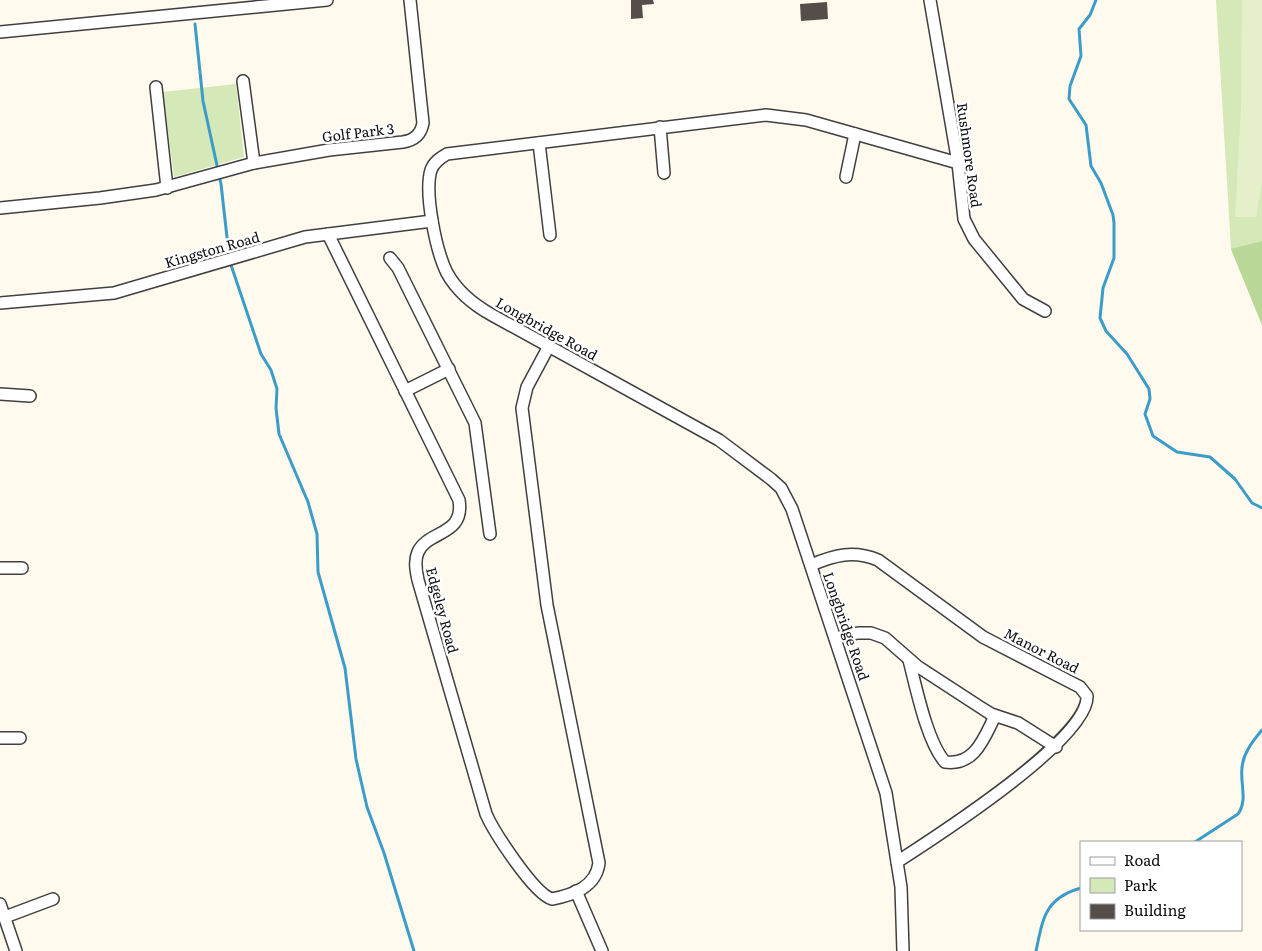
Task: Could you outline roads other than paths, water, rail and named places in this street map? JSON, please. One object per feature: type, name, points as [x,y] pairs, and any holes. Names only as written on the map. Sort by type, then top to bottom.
[{"type":"street","points":[[0,32],[327,0]]},
{"type":"street","name":"Golf Park 3","points":[[0,208],[100,198],[167,188],[254,163],[329,150],[404,142],[414,138],[419,134],[423,123],[410,0]]},
{"type":"street","name":"Rushmore Road","points":[[930,0],[958,163],[961,210],[967,228],[1023,299],[1045,311]]},
{"type":"street","points":[[243,82],[254,163]]},
{"type":"street","points":[[156,87],[167,188]]},
{"type":"street","name":"Longbridge Road","points":[[903,951],[903,906],[881,775],[792,510],[781,488],[719,440],[479,308],[460,290],[447,272],[432,221],[430,180],[431,170],[439,158],[459,152],[772,115],[806,120],[958,163]]},
{"type":"street","points":[[660,127],[664,173]]},
{"type":"street","points":[[846,177],[855,134]]},
{"type":"street","points":[[539,143],[550,235]]},
{"type":"street","name":"Kingston Road","points":[[0,303],[114,293],[305,237],[432,221]]},
{"type":"street","name":"Edgeley Road","points":[[328,234],[460,506],[456,522],[424,544],[417,554],[415,565],[418,580],[482,802],[497,836],[543,895],[552,899],[585,888],[596,877],[599,863],[547,605],[522,408],[526,387],[549,346]]},
{"type":"street","points":[[390,258],[398,268],[475,424],[490,534]]},
{"type":"street","points":[[405,391],[449,370]]},
{"type":"street","points":[[0,394],[30,396]]},
{"type":"street","name":"Manor Road","points":[[811,565],[844,554],[864,554],[878,560],[983,637],[1080,687],[1087,696],[1085,709],[1056,747],[1020,776],[897,862]]},
{"type":"street","points":[[0,568],[22,568]]},
{"type":"street","points":[[835,638],[858,633],[871,633],[885,638],[909,660],[994,716],[1018,723],[1056,747]]},
{"type":"street","points":[[909,660],[936,751],[945,762],[954,763],[969,758],[983,742],[994,716]]},
{"type":"street","points":[[0,738],[20,738]]},
{"type":"street","points":[[576,891],[602,951]]},
{"type":"street","points":[[5,917],[53,899]]},
{"type":"street","points":[[0,904],[16,951]]},
{"type":"waterway","points":[[1096,0],[1090,15],[1079,29],[1081,56],[1070,86],[1069,99],[1086,125],[1091,166],[1101,183],[1113,215],[1114,258],[1103,288],[1100,318],[1106,331],[1127,354],[1149,389],[1150,399],[1145,414],[1153,436],[1177,452],[1210,457],[1235,479],[1252,503],[1262,508]]},
{"type":"waterway","points":[[195,24],[203,101],[221,184],[229,255]]},
{"type":"waterway","points":[[230,262],[261,354],[271,370],[277,389],[276,408],[279,434],[308,502],[317,534],[318,572],[345,668],[356,759],[367,807],[384,853],[414,951]]},
{"type":"waterway","points":[[1197,841],[1238,814],[1241,809],[1243,803],[1242,774],[1244,757],[1262,730]]},
{"type":"waterway","points":[[1036,951],[1041,929],[1048,911],[1060,897],[1080,888]]}]
